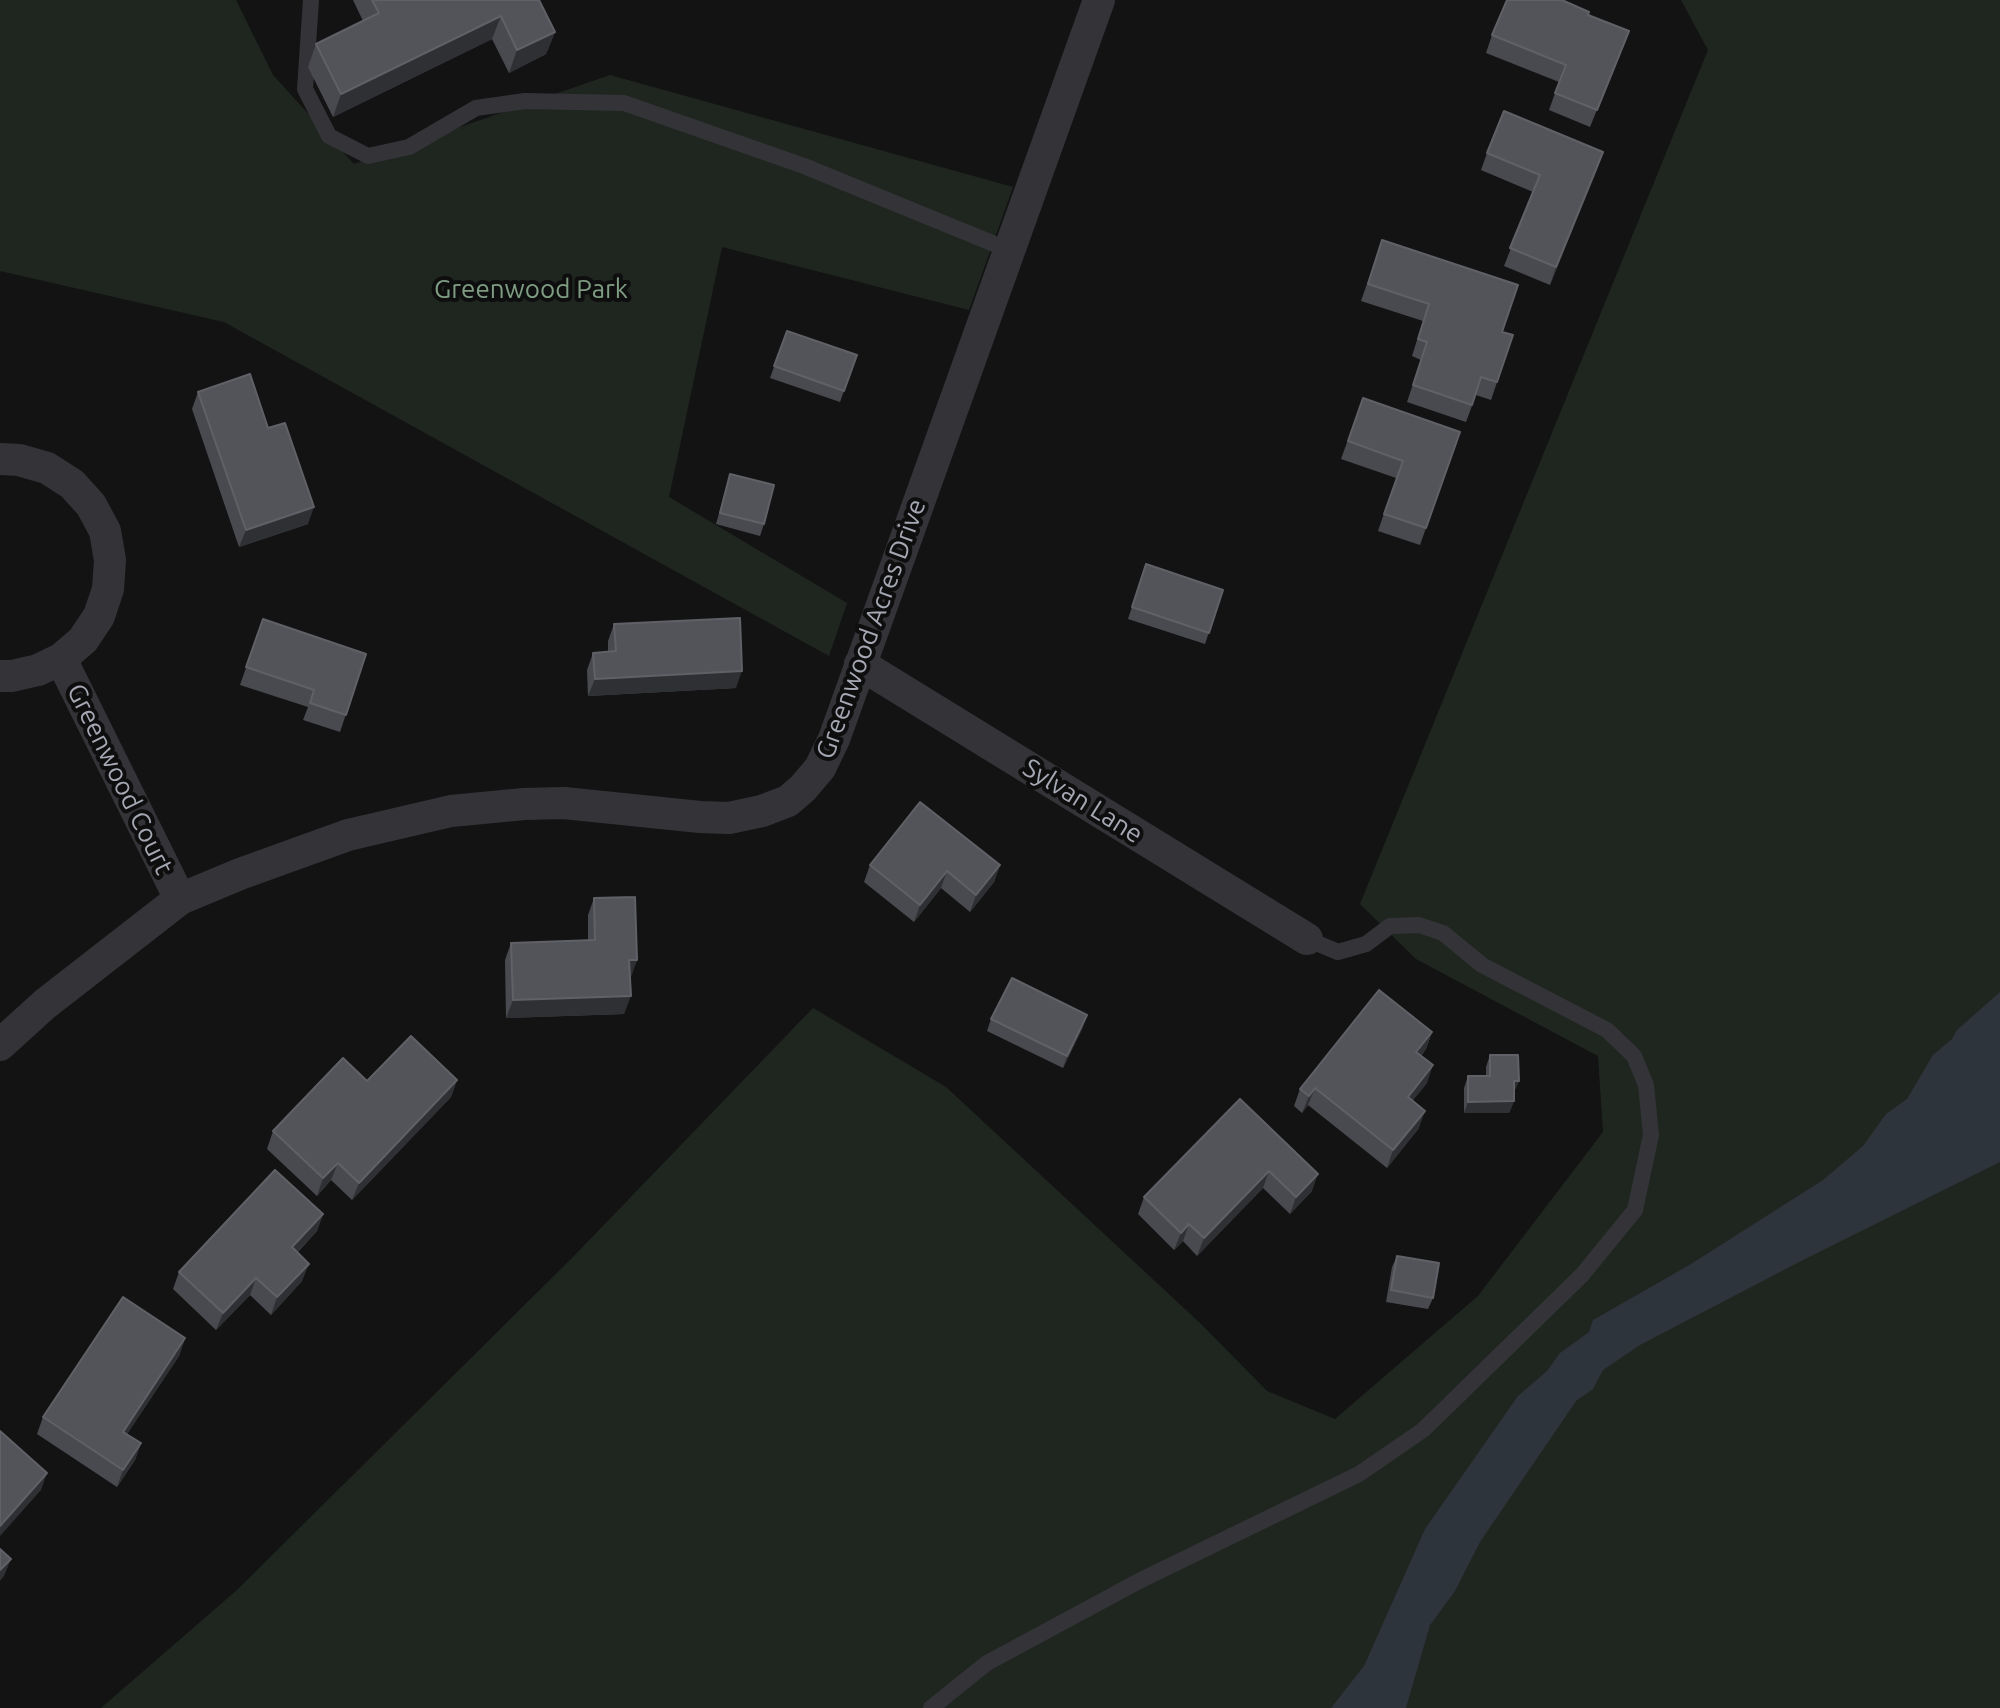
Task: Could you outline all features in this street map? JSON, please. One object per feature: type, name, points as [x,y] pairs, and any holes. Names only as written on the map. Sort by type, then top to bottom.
[{"type":"street","name":"Greenwood Acres Drive","points":[[0,1045],[45,1004],[180,899],[348,835],[451,811],[564,803],[729,818],[762,811],[788,801],[820,768],[1099,0]]},
{"type":"street","name":"Greenwood Court","points":[[0,459],[19,460],[47,468],[72,484],[91,505],[105,531],[110,560],[108,589],[99,616],[83,640],[61,659],[38,670],[0,676]]},
{"type":"street","name":"Greenwood Court","points":[[61,659],[180,899]]},
{"type":"street","name":"Sylvan Lane","points":[[860,664],[1307,939]]},
{"type":"lane","points":[[311,0],[305,89],[329,136],[368,156],[409,147],[476,108],[525,101],[624,103],[804,166],[1009,250]]},
{"type":"lane","points":[[931,1708],[987,1663],[1141,1580],[1359,1474],[1423,1430],[1582,1275],[1635,1210],[1651,1135],[1646,1085],[1634,1056],[1607,1030],[1482,965],[1443,933],[1419,925],[1390,926],[1366,944],[1338,952],[1307,939]]},
{"type":"green space","name":"Greenwood Park","points":[[0,0],[236,0],[273,75],[354,164],[610,75],[1013,187],[969,310],[722,247],[669,497],[847,603],[829,656],[224,322],[0,271]]},
{"type":"green space","points":[[1681,0],[2000,0],[2000,1708],[101,1708],[237,1590],[574,1256],[813,1008],[946,1087],[1201,1324],[1267,1391],[1335,1419],[1478,1296],[1603,1132],[1598,1056],[1416,959],[1360,904],[1708,50]]},
{"type":"shaded area","points":[[2000,992],[2000,1162],[1640,1345],[1603,1370],[1593,1389],[1576,1401],[1480,1542],[1455,1591],[1430,1625],[1406,1708],[1331,1708],[1364,1666],[1425,1529],[1518,1396],[1547,1371],[1560,1353],[1589,1332],[1593,1320],[1691,1264],[1823,1180],[1863,1146],[1886,1114],[1907,1099],[1933,1055]]},
{"type":"building","points":[[372,0],[539,0],[555,32],[517,50],[501,16],[341,94],[316,44],[379,13]]},
{"type":"building","points":[[1507,0],[1562,0],[1589,12],[1588,15],[1629,31],[1597,110],[1555,93],[1566,65],[1492,35]]},
{"type":"building","points":[[1504,111],[1603,152],[1556,267],[1510,248],[1540,175],[1487,153]]},
{"type":"building","points":[[1382,240],[1518,285],[1502,332],[1513,335],[1497,382],[1481,377],[1472,405],[1413,385],[1427,342],[1418,339],[1429,304],[1368,284]]},
{"type":"building","points":[[787,331],[857,355],[844,391],[774,366]]},
{"type":"building","points":[[250,374],[268,428],[285,423],[314,507],[246,530],[198,392]]},
{"type":"building","points":[[1363,398],[1460,432],[1426,528],[1384,514],[1403,461],[1348,441]]},
{"type":"building","points":[[730,474],[774,485],[764,524],[720,513]]},
{"type":"building","points":[[1146,564],[1223,590],[1209,633],[1132,607]]},
{"type":"building","points":[[740,618],[742,671],[595,679],[593,653],[616,651],[614,624]]},
{"type":"building","points":[[263,619],[366,654],[346,715],[310,703],[314,690],[246,667]]},
{"type":"building","points":[[920,802],[1000,865],[976,895],[947,871],[920,905],[870,865]]},
{"type":"building","points":[[635,897],[637,960],[629,960],[631,996],[513,1000],[511,943],[595,940],[594,898]]},
{"type":"building","points":[[1012,978],[1087,1015],[1067,1056],[991,1019]]},
{"type":"building","points":[[1379,990],[1432,1032],[1416,1052],[1433,1065],[1408,1097],[1425,1111],[1393,1150],[1315,1088],[1309,1096],[1300,1089]]},
{"type":"building","points":[[411,1036],[457,1080],[359,1183],[338,1163],[323,1178],[273,1131],[343,1058],[367,1081]]},
{"type":"building","points":[[1490,1055],[1518,1055],[1519,1081],[1514,1081],[1514,1101],[1468,1102],[1468,1076],[1490,1076]]},
{"type":"building","points":[[1240,1099],[1318,1174],[1296,1197],[1269,1171],[1204,1238],[1189,1224],[1181,1233],[1144,1197]]},
{"type":"building","points":[[275,1170],[323,1214],[292,1247],[309,1264],[277,1297],[256,1278],[223,1313],[179,1272]]},
{"type":"building","points":[[1397,1256],[1439,1263],[1433,1298],[1391,1290]]},
{"type":"building","points":[[123,1297],[185,1338],[123,1432],[141,1443],[123,1470],[43,1417]]},
{"type":"building","points":[[0,1431],[47,1473],[0,1526]]},
{"type":"building","points":[[0,1549],[11,1559],[0,1570]]}]
